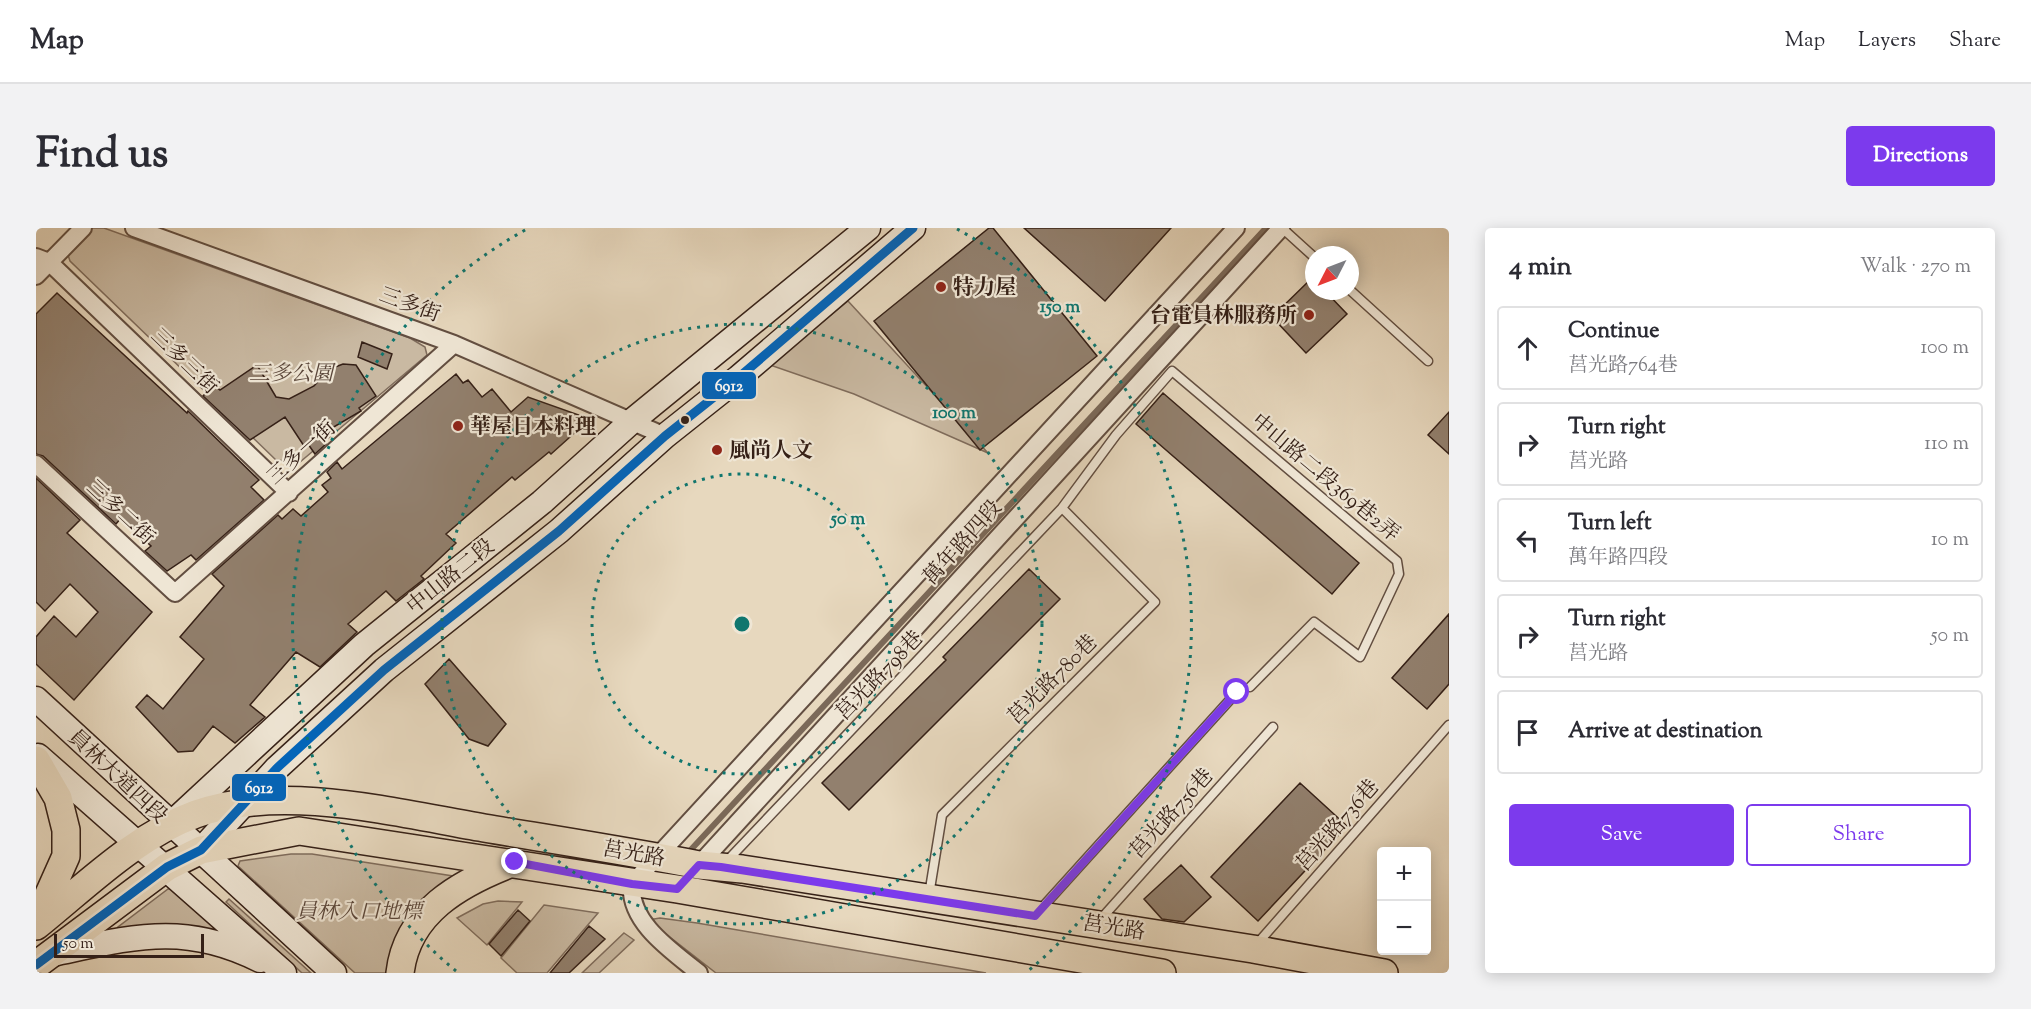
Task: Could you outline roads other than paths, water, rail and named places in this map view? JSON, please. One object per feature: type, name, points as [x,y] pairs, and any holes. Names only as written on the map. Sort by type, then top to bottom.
[{"type":"main road","points":[[36,760],[58,798],[66,830],[66,856],[36,925]]},
{"type":"main road","name":"莒光路","points":[[170,825],[198,813],[271,801],[344,804],[710,866],[1253,949],[1384,973]]},
{"type":"main road","name":"中山路二段","points":[[36,925],[137,845],[170,825]]},
{"type":"main road","name":"莒光路","points":[[201,850],[299,831],[515,862],[632,884],[677,889],[1162,973]]},
{"type":"main road","name":"中山路二段","points":[[43,960],[167,867],[201,850]]},
{"type":"main road","points":[[400,973],[402,954],[415,929],[430,909],[472,879],[515,862]]},
{"type":"street","points":[[36,276],[42,260],[83,228]]},
{"type":"street","name":"三多街","points":[[134,228],[454,344],[665,436]]},
{"type":"street","name":"中山路二段","points":[[170,825],[364,645],[542,502],[632,421],[868,228]]},
{"type":"street","name":"中山路二段","points":[[201,850],[277,768],[384,670],[559,531],[665,436],[738,378],[913,228]]},
{"type":"street","name":"萬年路四段","points":[[632,884],[1236,228]]},
{"type":"street","name":"萬年路四段","points":[[677,889],[710,866],[1282,228]]},
{"type":"street","name":"三多三街","points":[[42,260],[289,493]]},
{"type":"street","name":"三多一街","points":[[176,593],[454,344]]},
{"type":"street","name":"三多二街","points":[[36,464],[176,593]]},
{"type":"street","name":"員林大道四段","points":[[36,699],[170,825],[201,850],[334,973]]},
{"type":"street","name":"員林大道四段","points":[[36,754],[137,845],[167,867],[284,973]]},
{"type":"street","points":[[632,884],[630,900],[656,938],[699,973]]},
{"type":"street","points":[[43,960],[143,935],[184,935],[229,946],[258,959],[279,973]]},
{"type":"lane","points":[[1282,228],[1305,249]]},
{"type":"lane","points":[[1359,298],[1428,361]]},
{"type":"lane","name":"中山路二段369巷2弄","points":[[1062,508],[1116,435],[1172,371],[1397,561],[1399,574],[1360,657],[1314,622],[1250,687]]},
{"type":"lane","name":"莒光路798巷","points":[[710,866],[1062,508]]},
{"type":"lane","name":"莒光路780巷","points":[[928,898],[942,814],[1155,602],[1062,508]]},
{"type":"lane","points":[[1035,916],[1237,692]]},
{"type":"lane","name":"莒光路736巷","points":[[1253,949],[1449,725]]},
{"type":"lane","name":"莒光路756巷","points":[[1095,924],[1274,727]]},
{"type":"waterway","points":[[686,855],[1266,228]]},
{"type":"place","name":"特力屋","points":[[941,287]]},
{"type":"place","name":"台電員林服務所","points":[[1309,315]]},
{"type":"place","name":"華屋日本料理","points":[[458,426]]},
{"type":"place","name":"風尚人文","points":[[717,450]]},
{"type":"park label","name":"三多公園","points":[[291,373]]},
{"type":"park label","name":"員林入口地標","points":[[359,911]]}]
